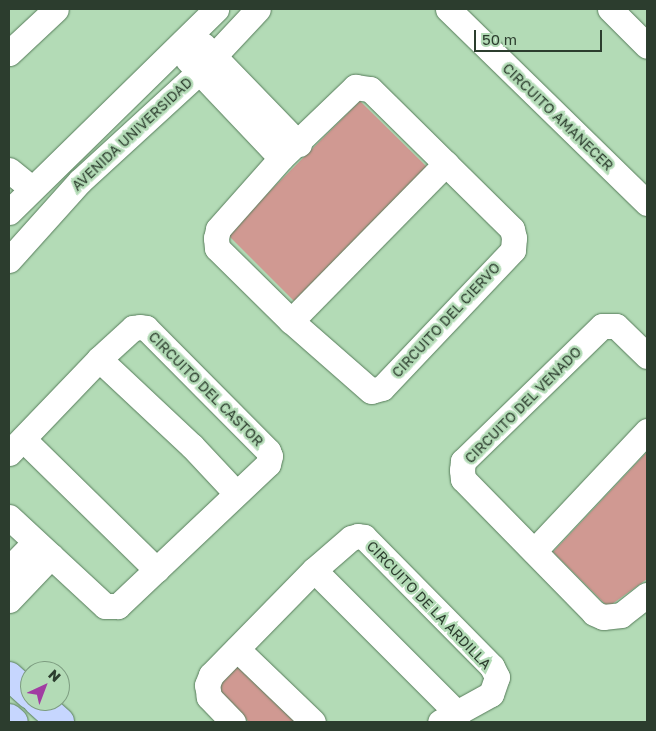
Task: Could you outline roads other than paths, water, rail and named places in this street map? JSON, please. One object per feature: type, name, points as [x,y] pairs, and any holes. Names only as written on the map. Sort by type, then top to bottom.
[{"type":"main road","points":[[9,676],[20,686]]},
{"type":"main road","points":[[48,711],[60,722]]},
{"type":"main road","points":[[9,718],[14,722]]},
{"type":"street","points":[[9,212],[30,187],[185,42],[216,9]]},
{"type":"street","name":"AVENIDA UNIVERSIDAD","points":[[9,260],[80,181],[206,64],[258,9]]},
{"type":"street","name":"CIRCUITO AMANECER","points":[[448,9],[643,189]]},
{"type":"street","points":[[610,9],[647,46]]},
{"type":"street","points":[[9,53],[40,13]]},
{"type":"street","points":[[185,42],[290,151]]},
{"type":"street","name":"CIRCUITO DEL CIERVO","points":[[355,87],[370,89],[512,229],[513,250],[382,388],[371,390],[362,386],[291,321],[217,248],[216,238],[218,229],[290,151],[355,87]]},
{"type":"street","points":[[291,321],[446,163]]},
{"type":"street","points":[[9,170],[30,187]]},
{"type":"street","name":"CIRCUITO DEL VENADO","points":[[647,356],[616,326],[602,326],[463,461],[463,479],[594,613],[603,617],[621,615],[647,594]]},
{"type":"street","name":"CIRCUITO DEL CASTOR","points":[[9,517],[105,606],[118,606],[157,570],[234,492],[268,464],[268,450],[146,328],[133,328],[98,359],[16,446],[157,570]]},
{"type":"street","points":[[98,359],[192,446],[234,492]]},
{"type":"street","points":[[534,551],[647,432]]},
{"type":"street","name":"CIRCUITO DE LA ARDILLA","points":[[233,722],[209,696],[207,684],[211,675],[314,570],[351,538],[364,538],[492,667],[497,683],[491,694],[449,718],[314,570]]},
{"type":"street","points":[[9,569],[43,549]]},
{"type":"street","points":[[9,600],[43,549]]},
{"type":"street","points":[[237,649],[313,722]]}]
